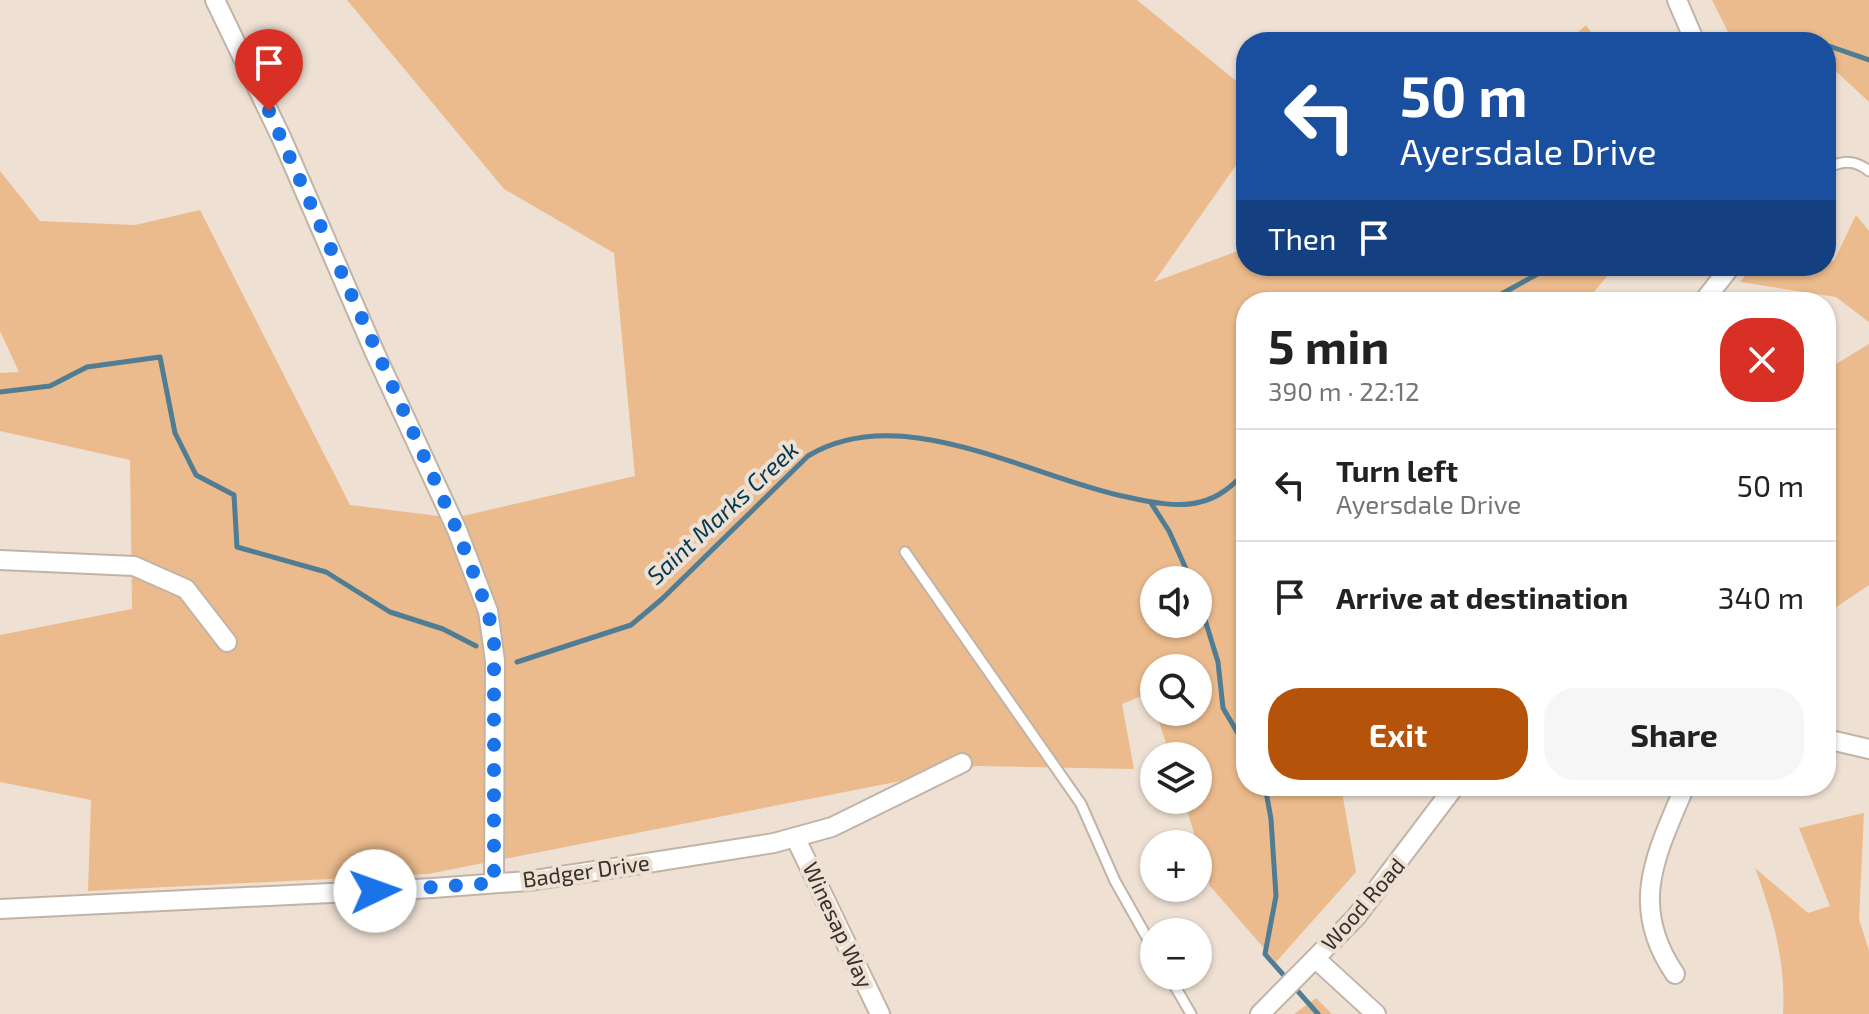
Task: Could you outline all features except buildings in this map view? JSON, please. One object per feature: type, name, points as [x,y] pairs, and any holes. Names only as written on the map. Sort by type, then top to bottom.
[{"type":"street","points":[[215,0],[282,139],[375,353],[457,530],[488,611],[495,661],[494,883]]},
{"type":"street","points":[[1677,0],[1691,32]]},
{"type":"street","points":[[1711,292],[1723,276]]},
{"type":"street","points":[[0,560],[134,566],[186,589],[227,642]]},
{"type":"street","points":[[1836,741],[1869,749]]},
{"type":"street","name":"Badger Drive","points":[[0,909],[494,883],[628,866],[795,837],[862,815],[962,763]]},
{"type":"street","name":"Wood Road","points":[[1260,1014],[1356,917],[1447,796]]},
{"type":"street","points":[[1675,974],[1657,948],[1650,902],[1652,863],[1681,796]]},
{"type":"street","name":"Winesap Way","points":[[795,837],[880,1014]]},
{"type":"street","points":[[1316,959],[1376,1014]]},
{"type":"lane","points":[[1836,164],[1859,163],[1869,171]]},
{"type":"lane","points":[[905,552],[1081,804],[1115,881],[1140,925]]},
{"type":"lane","points":[[1177,990],[1191,1014]]},
{"type":"shaded area","points":[[347,0],[1137,0],[1236,81],[1236,165],[1154,282],[1236,252],[1236,276],[1607,276],[1594,292],[1236,292],[1236,796],[1343,796],[1356,872],[1276,962],[1212,888],[1212,830],[1193,830],[1188,814],[1212,814],[1212,742],[1166,742],[1160,726],[1212,726],[1212,654],[1140,654],[1140,697],[1122,704],[1134,769],[977,766],[428,874],[88,891],[91,800],[0,782],[0,635],[132,609],[130,460],[0,431],[0,373],[19,372],[0,331],[0,171],[40,221],[135,225],[200,210],[350,505],[454,518],[635,476],[614,253],[504,189]]},
{"type":"shaded area","points":[[1712,0],[1869,0],[1869,102],[1836,71],[1836,32],[1728,32]]},
{"type":"shaded area","points":[[1586,25],[1591,32],[1578,32]]},
{"type":"shaded area","points":[[1856,215],[1869,231],[1869,322],[1836,297],[1836,292],[1804,292],[1740,282],[1745,276],[1836,276],[1836,257]]},
{"type":"shaded area","points":[[1869,344],[1869,585],[1836,607],[1836,364]]},
{"type":"shaded area","points":[[1864,813],[1859,919],[1869,951],[1869,1014],[1783,1014],[1777,940],[1755,868],[1808,913],[1830,906],[1799,828]]},
{"type":"shaded area","points":[[1316,998],[1332,1014],[1294,1014]]},
{"type":"waterway","points":[[1836,48],[1869,60]]},
{"type":"waterway","points":[[1505,292],[1534,276]]},
{"type":"waterway","name":"Saint Marks Creek","points":[[0,392],[50,386],[87,367],[160,357],[175,433],[196,475],[234,495],[237,547],[326,572],[390,612],[443,629],[476,646]]},
{"type":"waterway","name":"Saint Marks Creek","points":[[517,662],[631,625],[662,599],[808,456],[845,441],[884,436],[925,439],[967,448],[1090,487],[1164,504],[1192,504],[1207,500],[1236,481]]},
{"type":"waterway","points":[[1151,503],[1169,531],[1185,566]]},
{"type":"waterway","points":[[1211,638],[1218,662],[1223,708],[1236,730]]},
{"type":"waterway","points":[[1267,796],[1276,896],[1265,954],[1318,1014]]},
{"type":"route","points":[[269,111],[457,530],[488,611],[494,643],[494,883],[375,891]]}]
